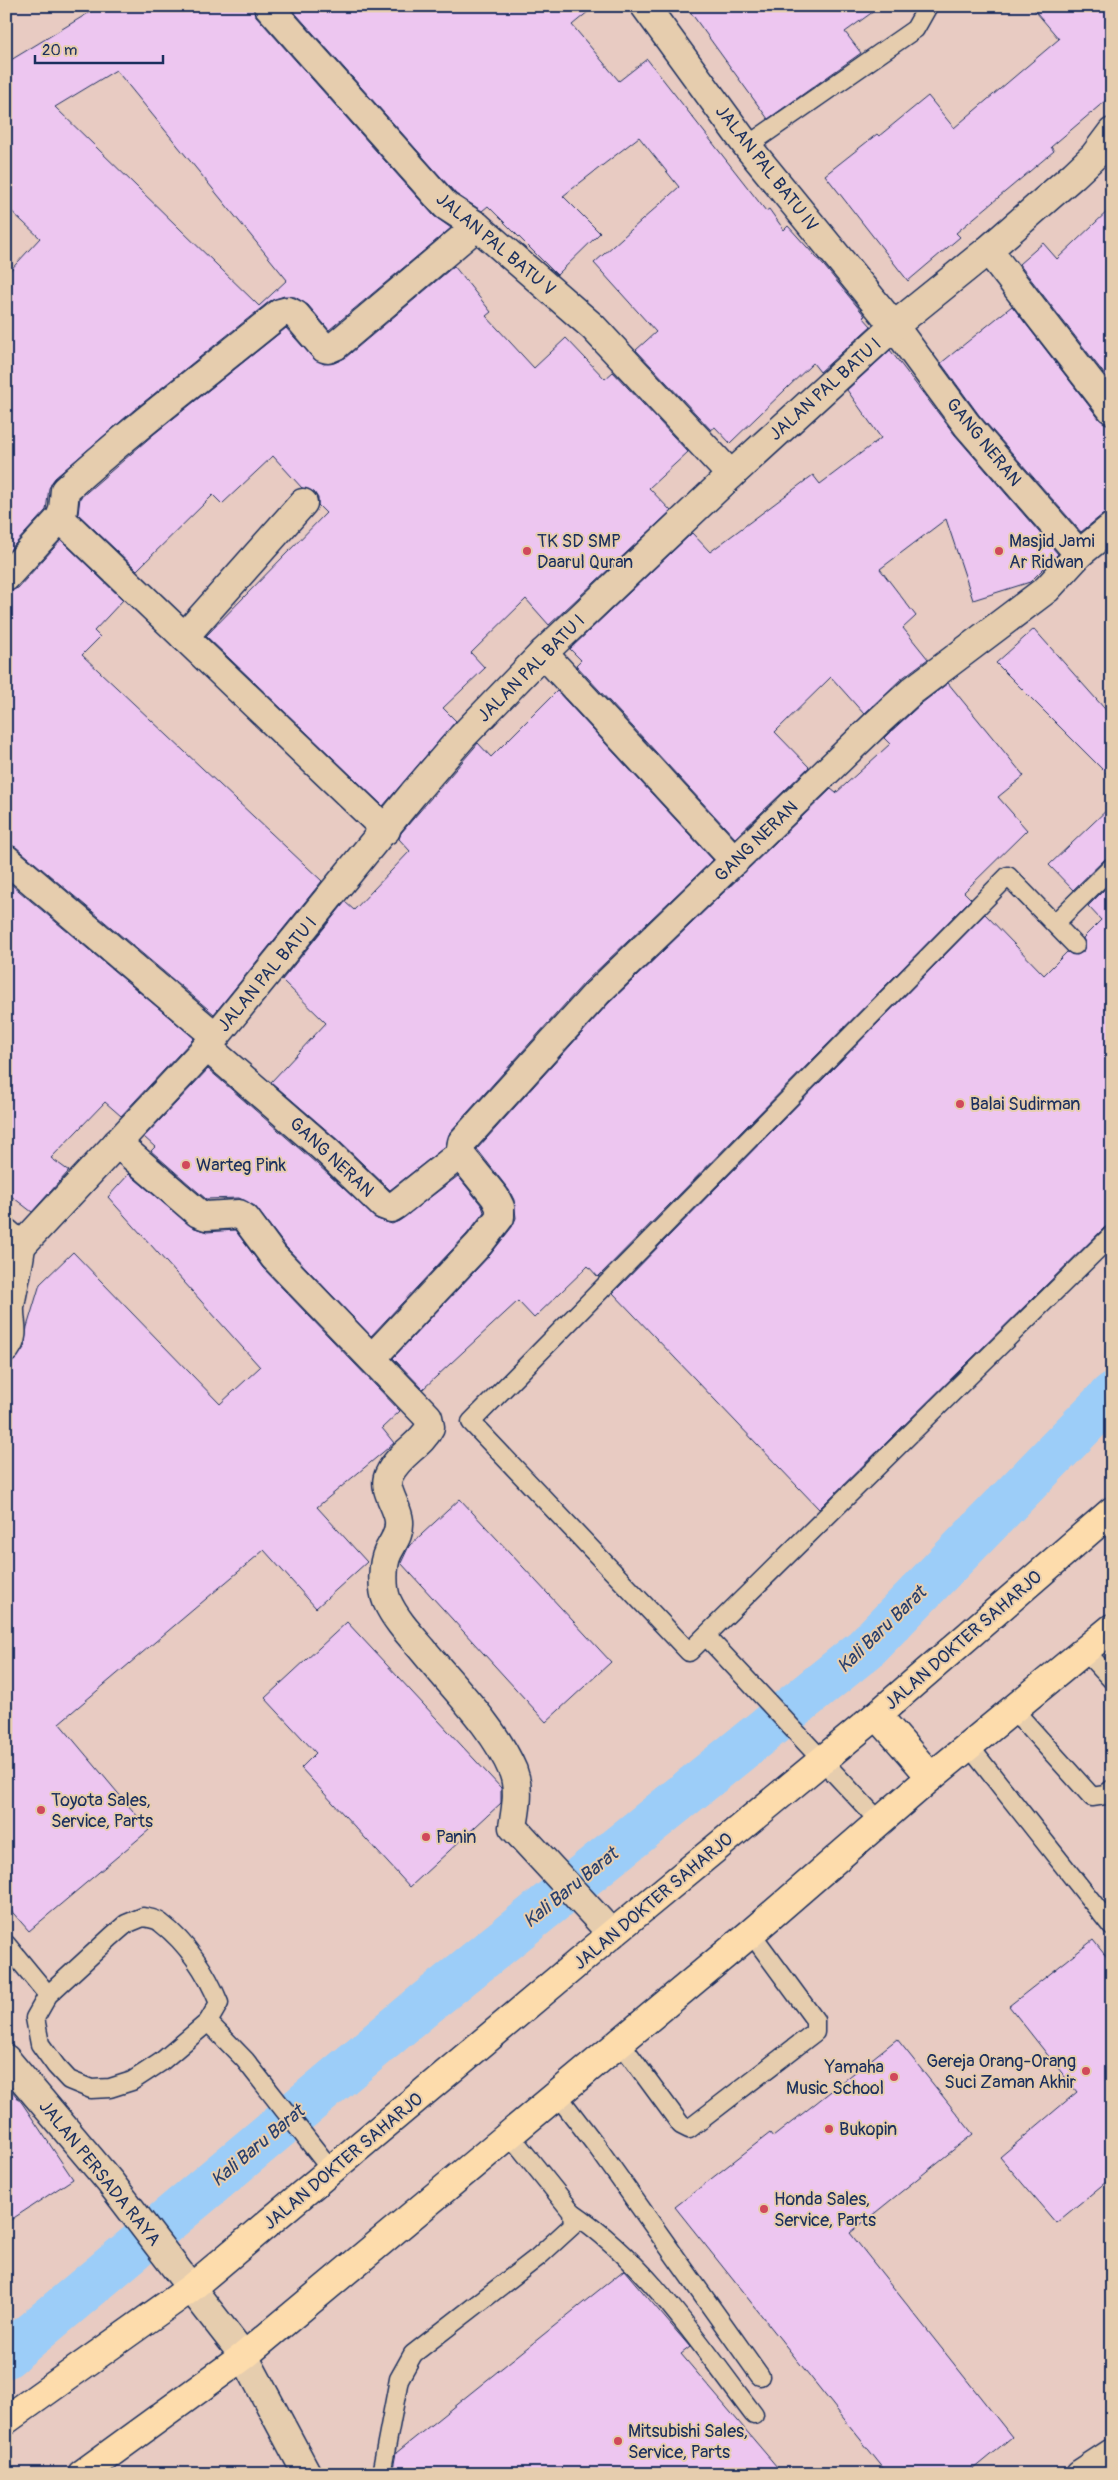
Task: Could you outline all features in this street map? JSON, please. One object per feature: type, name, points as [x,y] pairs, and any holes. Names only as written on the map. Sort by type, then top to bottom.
[{"type":"main road","name":"JALAN DOKTER SAHARJO","points":[[6,2420],[191,2288],[612,1934],[878,1715],[1112,1511]]},
{"type":"main road","points":[[82,2474],[244,2356],[558,2096],[751,1933],[931,1777],[1112,1628]]},
{"type":"main road","points":[[878,1715],[931,1777]]},
{"type":"street","name":"JALAN PAL BATU V","points":[[268,6],[446,206],[477,226],[593,327],[731,476]]},
{"type":"street","name":"JALAN PAL BATU IV","points":[[644,6],[747,146],[894,326]]},
{"type":"street","name":"JALAN PAL BATU I","points":[[13,1239],[117,1143],[211,1041],[462,737],[543,653],[894,326],[988,250],[1074,175],[1094,156],[1112,132]]},
{"type":"street","points":[[6,577],[60,518],[64,510],[65,490],[141,423],[198,381],[280,313],[288,311],[296,315],[324,348],[328,349],[335,346],[477,226]]},
{"type":"street","points":[[988,250],[1112,410]]},
{"type":"street","name":"GANG NERAN","points":[[894,326],[968,425],[1079,554]]},
{"type":"street","points":[[184,637],[303,503]]},
{"type":"street","points":[[60,518],[386,830]]},
{"type":"street","name":"GANG NERAN","points":[[211,1041],[387,1207],[391,1208],[411,1195],[460,1154],[462,1142],[597,993],[877,722],[912,691],[1046,589],[1079,554],[1112,527]]},
{"type":"street","points":[[543,653],[735,861]]},
{"type":"street","points":[[6,859],[211,1041]]},
{"type":"street","points":[[117,1143],[198,1213],[206,1216],[239,1214],[246,1219],[274,1257],[428,1417],[430,1427],[425,1438],[402,1457],[389,1474],[386,1482],[395,1503],[399,1522],[396,1539],[387,1554],[384,1581],[387,1600],[405,1629],[476,1714],[497,1743],[513,1772],[517,1798],[513,1827],[571,1892],[612,1934]]},
{"type":"street","points":[[372,1358],[479,1244],[500,1217],[500,1207],[495,1198],[460,1154]]},
{"type":"street","points":[[6,1348],[12,1340],[10,1308],[18,1269],[13,1239]]},
{"type":"street","name":"JALAN PERSADA RAYA","points":[[6,2059],[110,2182],[244,2356],[307,2474]]},
{"type":"street","points":[[1080,2474],[1112,2453]]},
{"type":"lane","points":[[747,146],[915,29],[928,6]]},
{"type":"lane","points":[[1055,923],[1112,867]]},
{"type":"lane","points":[[1075,945],[1008,876],[471,1422],[689,1652],[1112,1235]]},
{"type":"lane","points":[[706,1636],[880,1822]]},
{"type":"lane","points":[[1085,1651],[1112,1680]]},
{"type":"lane","points":[[1013,1709],[1092,1797],[1105,1795],[1112,1789]]},
{"type":"lane","points":[[969,1746],[1112,1927]]},
{"type":"lane","points":[[142,1917],[160,1922],[185,1948],[210,1979],[219,2002],[208,2022],[162,2062],[132,2080],[110,2088],[91,2089],[69,2080],[40,2044],[35,2018],[48,1995],[126,1924],[142,1917]]},
{"type":"lane","points":[[620,2042],[681,2125],[689,2129],[815,2032],[816,2020],[751,1933]]},
{"type":"lane","points":[[6,1944],[48,1995]]},
{"type":"lane","points":[[208,2022],[246,2060],[332,2170]]},
{"type":"lane","points":[[558,2096],[598,2148],[760,2376]]},
{"type":"lane","points":[[510,2135],[572,2212],[596,2229],[626,2255],[664,2296],[754,2415]]},
{"type":"lane","points":[[381,2474],[399,2379],[413,2354],[538,2257],[572,2225],[572,2212]]},
{"type":"building","points":[[100,6],[253,6],[256,16],[434,216],[451,228],[329,330],[308,305],[295,297],[284,296],[270,301],[134,410],[55,478],[49,488],[46,510],[6,554],[6,275],[40,238],[6,206],[6,63]],"holes":[[[116,70],[287,280],[259,306],[55,107]]]},
{"type":"building","points":[[289,6],[595,6],[572,25],[619,81],[647,59],[766,211],[769,209],[784,230],[788,226],[825,267],[871,326],[820,372],[813,363],[730,443],[715,427],[711,430],[636,350],[656,332],[594,263],[679,187],[639,137],[563,196],[600,233],[557,275],[488,206],[482,211],[456,194]]},
{"type":"building","points":[[686,6],[881,6],[845,32],[861,53],[768,119]]},
{"type":"building","points":[[1031,6],[1112,6],[1112,95],[1051,147],[1054,151],[956,233],[960,237],[908,281],[825,175],[877,134],[879,136],[928,96],[954,128],[1059,39]]},
{"type":"building","points":[[1112,207],[1112,384],[1019,264],[1043,243],[1057,259]]},
{"type":"building","points":[[454,266],[491,312],[486,316],[534,368],[566,338],[605,379],[613,372],[688,452],[649,488],[671,511],[549,625],[526,599],[471,653],[485,668],[443,708],[456,721],[383,806],[206,636],[326,513],[318,505],[318,498],[314,492],[302,488],[273,456],[222,504],[213,495],[137,570],[78,514],[80,498],[154,434],[286,328],[313,358],[324,364],[334,363],[345,358]]},
{"type":"building","points":[[1012,306],[1100,420],[1112,425],[1112,512],[1102,515],[1081,532],[979,415],[941,363]]},
{"type":"building","points":[[890,350],[955,435],[1058,554],[1030,582],[973,600],[946,519],[880,569],[916,616],[903,628],[928,659],[901,679],[864,714],[831,677],[775,732],[809,767],[735,838],[576,665],[581,660],[570,649],[692,533],[710,552],[813,475],[820,484],[881,438],[847,390]]},
{"type":"building","points":[[61,540],[123,600],[94,631],[100,637],[82,655],[322,881],[214,1014],[16,847],[6,844],[6,592],[18,588]]},
{"type":"building","points":[[1034,629],[1112,717],[1112,779],[996,663]]},
{"type":"building","points":[[948,683],[1024,776],[998,797],[1027,830],[964,892],[971,899],[598,1277],[588,1266],[534,1318],[518,1301],[423,1389],[393,1358],[490,1255],[512,1227],[516,1218],[514,1200],[509,1190],[477,1149],[608,1004],[831,789],[836,793],[890,744],[884,738],[922,703]]},
{"type":"building","points":[[557,691],[713,860],[585,982],[450,1132],[446,1146],[390,1190],[339,1141],[271,1082],[326,1023],[282,980],[345,902],[354,910],[410,851],[399,839],[401,833],[478,743],[491,757]]},
{"type":"building","points":[[1112,805],[1112,857],[1105,859],[1073,890],[1049,865]]},
{"type":"building","points":[[6,880],[194,1038],[121,1116],[105,1102],[51,1158],[69,1171],[32,1212],[6,1192]]},
{"type":"building","name":"Balai Sudirman","points":[[1112,882],[1112,1225],[1105,1227],[819,1509],[613,1293],[985,914],[1044,975],[1067,952],[1077,955],[1083,952],[1085,943],[1083,938],[1101,920],[1088,906]]},
{"type":"building","points":[[208,1069],[377,1219],[392,1224],[399,1221],[458,1176],[482,1206],[484,1212],[467,1234],[371,1336],[286,1247],[255,1206],[239,1198],[206,1199],[151,1151],[155,1147],[144,1137]]},
{"type":"building","points":[[129,1174],[192,1227],[207,1232],[235,1230],[263,1268],[400,1411],[382,1428],[394,1443],[317,1507],[367,1562],[316,1608],[264,1550],[59,1723],[149,1830],[29,1931],[6,1905],[6,1364],[14,1361],[24,1348],[27,1327],[40,1284],[73,1252],[220,1404],[260,1367],[108,1197]]},
{"type":"building","points":[[460,1499],[611,1662],[546,1722],[401,1563],[409,1546]]},
{"type":"building","points":[[347,1622],[501,1788],[501,1803],[410,1887],[301,1768],[316,1753],[265,1698]]},
{"type":"building","points":[[1093,1940],[1112,1964],[1112,2177],[1056,2223],[1000,2157],[1077,2092],[1009,2006]]},
{"type":"building","points":[[897,2039],[973,2134],[850,2233],[1012,2437],[967,2474],[888,2474],[675,2207],[770,2133],[773,2137]]},
{"type":"building","points":[[6,2084],[22,2103],[73,2179],[6,2223]]},
{"type":"building","points":[[624,2270],[690,2347],[681,2354],[783,2474],[392,2474],[396,2453]]},
{"type":"waterway","name":"Kali Baru Barat","points":[[6,2356],[425,2004],[865,1649],[1112,1395]]},
{"type":"place","name":"TK SD SMP Daarul Quran","points":[[527,551]]},
{"type":"place","name":"Masjid Jami Ar Ridwan","points":[[999,551]]},
{"type":"place","name":"Balai Sudirman","points":[[960,1104]]},
{"type":"place","name":"Warteg Pink","points":[[186,1165]]},
{"type":"place","name":"Toyota Sales, Service, Parts","points":[[41,1810]]},
{"type":"place","name":"Panin","points":[[426,1837]]},
{"type":"place","name":"Gereja Orang-Orang Suci Zaman Akhir","points":[[1086,2071]]},
{"type":"place","name":"Yamaha Music School","points":[[894,2077]]},
{"type":"place","name":"Bukopin","points":[[829,2129]]},
{"type":"place","name":"Honda Sales, Service, Parts","points":[[764,2209]]},
{"type":"place","name":"Mitsubishi Sales, Service, Parts","points":[[618,2441]]}]
